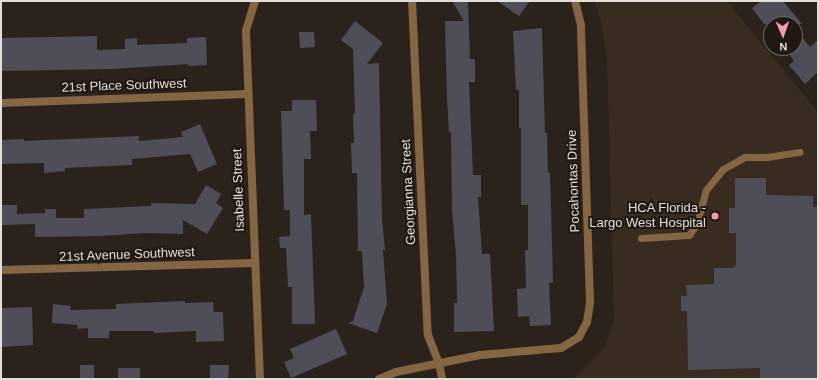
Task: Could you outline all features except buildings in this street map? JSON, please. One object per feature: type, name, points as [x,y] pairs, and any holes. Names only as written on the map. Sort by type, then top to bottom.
[{"type":"street","name":"Isabelle Street","points":[[255,1],[246,31],[247,94],[260,379]]},
{"type":"street","name":"Georgianna Street","points":[[412,1],[428,335],[439,363],[442,379]]},
{"type":"street","name":"Pocahontas Drive","points":[[439,363],[480,356],[561,348],[579,337],[587,322],[590,302],[581,25],[575,1]]},
{"type":"street","name":"21st Place Southwest","points":[[1,103],[247,94]]},
{"type":"street","name":"21st Avenue Southwest","points":[[1,270],[254,263]]},
{"type":"street","points":[[379,379],[396,372],[439,363]]},
{"type":"lane","points":[[642,238],[689,235],[697,223],[706,190],[723,169],[745,157],[767,157],[800,152]]},
{"type":"shaded area","name":"HCA Florida - Largo West Hospital","points":[[594,1],[727,1],[763,45],[763,56],[772,56],[818,112],[818,379],[573,379],[605,347],[614,321],[607,60],[600,17]]},
{"type":"place","name":"HCA Florida - Largo West Hospital","points":[[715,216]]}]
